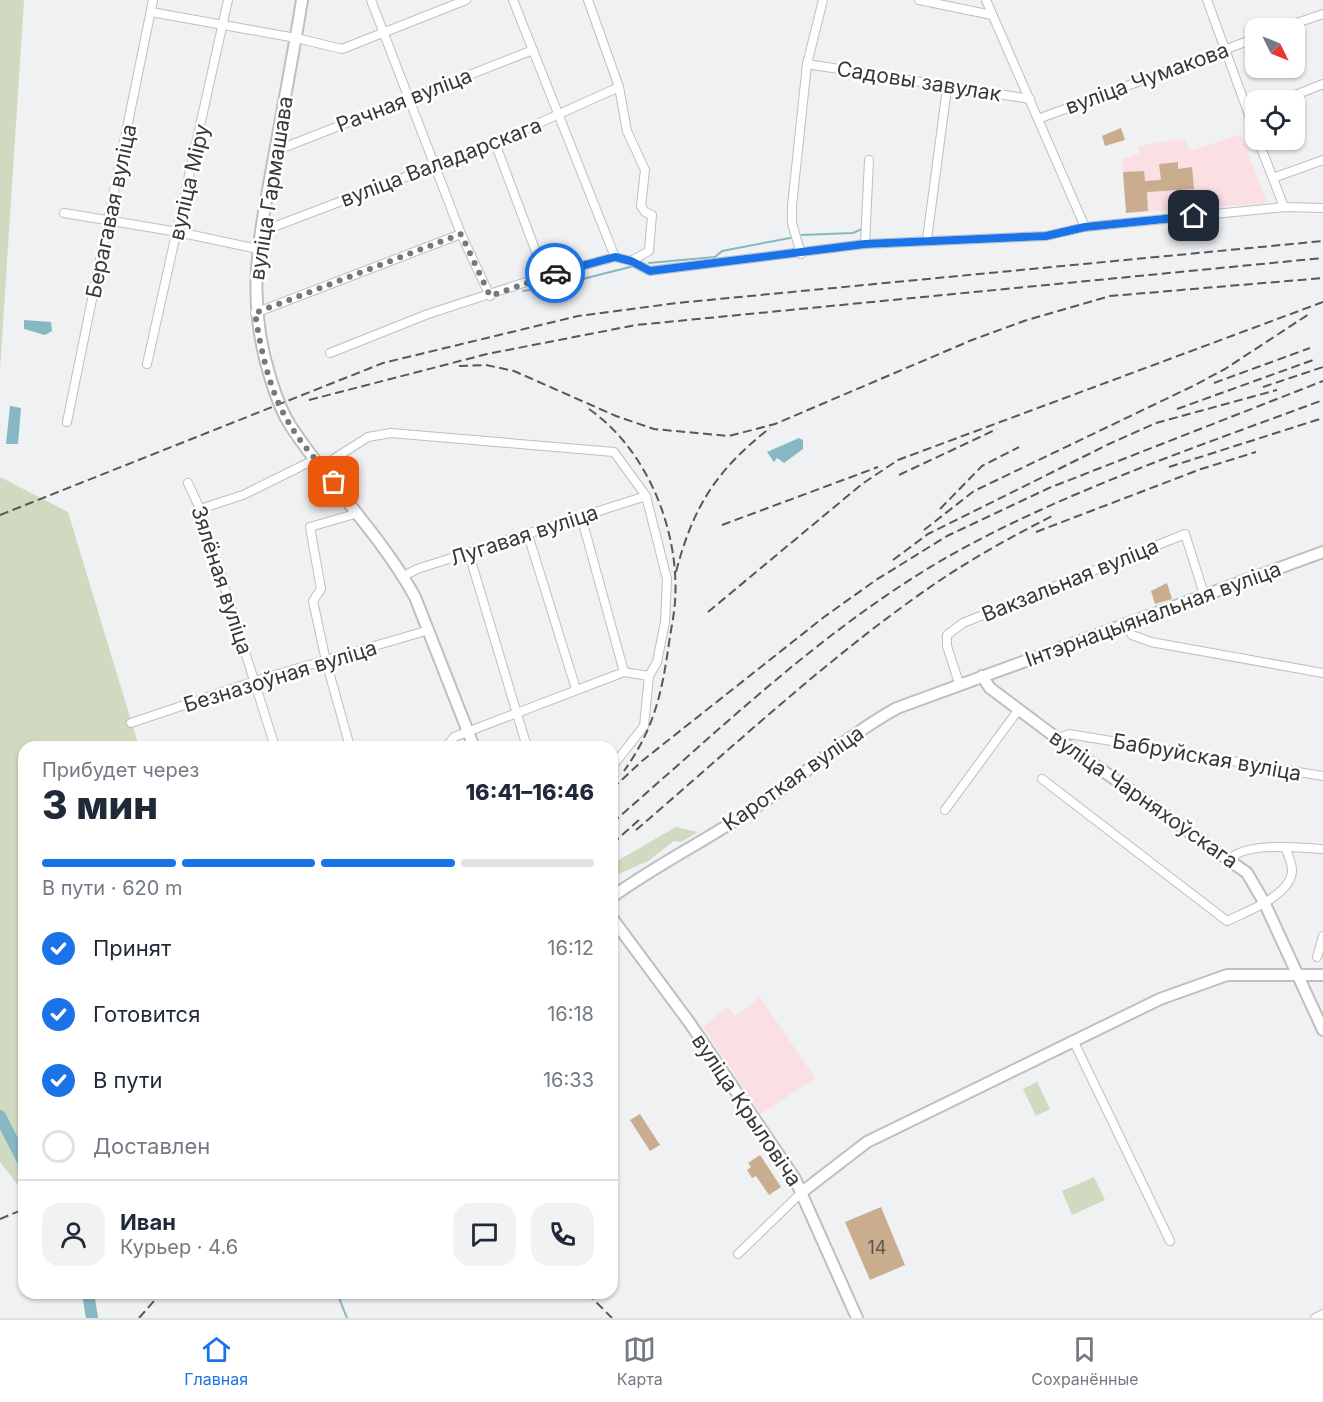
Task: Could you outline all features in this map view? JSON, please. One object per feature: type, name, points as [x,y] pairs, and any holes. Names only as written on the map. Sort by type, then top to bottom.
[{"type":"street","name":"Берагавая вуліца","points":[[67,422],[153,0]]},
{"type":"street","name":"вуліца Міру","points":[[147,364],[228,0]]},
{"type":"street","name":"вуліца Гармашава","points":[[302,0],[258,249],[255,313],[266,366],[281,409],[404,576],[429,630],[471,741]]},
{"type":"street","points":[[371,0],[461,234],[490,296]]},
{"type":"street","points":[[151,12],[224,24],[342,49],[466,0]]},
{"type":"street","points":[[513,0],[615,257]]},
{"type":"street","points":[[588,0],[619,87],[627,131],[645,170],[641,206],[645,212],[652,215],[649,251],[631,261]]},
{"type":"street","points":[[801,254],[792,223],[792,206],[807,64],[823,0]]},
{"type":"street","points":[[919,0],[992,15]]},
{"type":"street","points":[[986,0],[1085,227]]},
{"type":"street","points":[[1207,0],[1245,102]]},
{"type":"street","points":[[1305,20],[1323,14]]},
{"type":"street","name":"вуліца Чумакова","points":[[1038,118],[1245,42]]},
{"type":"street","name":"Рачная вуліца","points":[[275,151],[533,50]]},
{"type":"street","name":"Садовы завулак","points":[[807,64],[947,88],[1030,99]]},
{"type":"street","points":[[1305,91],[1323,84]]},
{"type":"street","name":"вуліца Валадарскага","points":[[260,232],[495,142],[619,87]]},
{"type":"street","points":[[927,239],[947,88]]},
{"type":"street","points":[[495,142],[545,276]]},
{"type":"street","points":[[1262,150],[1284,207]]},
{"type":"street","points":[[865,244],[869,160]]},
{"type":"street","points":[[1273,178],[1323,160]]},
{"type":"street","points":[[330,353],[428,314],[490,296],[545,276],[615,257],[631,261],[650,271],[801,254],[865,244],[927,239],[1046,236],[1085,227],[1284,207],[1323,208]]},
{"type":"street","points":[[64,213],[178,232],[258,249]]},
{"type":"street","points":[[255,313],[461,234]]},
{"type":"street","points":[[200,509],[243,495],[319,463],[368,437],[391,433],[615,452],[646,496],[667,579],[665,622],[657,662],[649,676],[644,726],[618,760]]},
{"type":"street","name":"Зялёная вуліца","points":[[188,483],[200,509],[273,741]]},
{"type":"street","name":"Лугавая вуліца","points":[[404,576],[417,569],[646,496]]},
{"type":"street","points":[[348,741],[326,661],[313,602],[321,589],[310,527],[358,513]]},
{"type":"street","points":[[581,516],[624,672]]},
{"type":"street","name":"Вакзальная вуліца","points":[[959,683],[947,646],[946,635],[963,623],[1185,534],[1204,594]]},
{"type":"street","points":[[528,535],[576,689]]},
{"type":"street","name":"Інтэрнацыянальная вуліца","points":[[982,676],[1125,626],[1204,594],[1323,552]]},
{"type":"street","points":[[469,554],[525,741]]},
{"type":"street","points":[[1125,626],[1132,635],[1151,642],[1323,673]]},
{"type":"street","name":"Безназоўная вуліца","points":[[131,723],[255,681],[429,630]]},
{"type":"street","points":[[451,741],[454,737],[624,672],[649,676]]},
{"type":"street","name":"Кароткая вуліца","points":[[618,893],[646,872],[758,807],[881,717],[959,683],[982,676]]},
{"type":"street","name":"вуліца Чарняхоўскага","points":[[982,676],[990,688],[1058,739],[1247,873],[1264,902],[1323,1030]]},
{"type":"street","points":[[945,810],[1019,709]]},
{"type":"street","name":"Бабруйская вуліца","points":[[1058,739],[1064,734],[1069,734],[1323,776]]},
{"type":"street","points":[[1042,780],[1227,921],[1264,902],[1286,887],[1291,880],[1293,869],[1286,847]]},
{"type":"street","points":[[1229,860],[1248,849],[1286,847],[1323,849]]},
{"type":"street","name":"вуліца Крыловіча","points":[[618,926],[689,1022],[802,1192],[857,1318]]},
{"type":"street","points":[[1317,957],[1323,936]]},
{"type":"street","points":[[738,1254],[802,1192],[867,1142],[1073,1040],[1160,999],[1227,975],[1323,975]]},
{"type":"street","points":[[1073,1040],[1170,1241]]},
{"type":"street","points":[[1315,1318],[1323,1314]]},
{"type":"shaded area","points":[[1241,134],[1245,150],[1247,150],[1267,203],[1126,213],[1122,159],[1140,153],[1138,146],[1184,139],[1190,151]]},
{"type":"shaded area","points":[[760,997],[815,1078],[761,1114],[703,1027],[727,1007],[735,1016]]},
{"type":"green space","points":[[0,0],[24,0],[0,370]]},
{"type":"green space","points":[[0,477],[68,512],[137,741],[18,741],[18,1185],[0,1162]]},
{"type":"green space","points":[[676,827],[698,832],[681,842],[674,841],[648,861],[618,874],[618,861]]},
{"type":"green space","points":[[1037,1082],[1050,1109],[1036,1116],[1023,1089]]},
{"type":"green space","points":[[1094,1177],[1105,1200],[1072,1215],[1062,1191]]},
{"type":"water","points":[[24,320],[51,322],[52,331],[45,335],[24,329]]},
{"type":"water","points":[[10,406],[21,408],[18,444],[6,444]]},
{"type":"water","points":[[799,438],[803,440],[803,449],[784,463],[777,458],[774,462],[767,452]]},
{"type":"building","points":[[1121,128],[1125,140],[1105,146],[1102,136]]},
{"type":"building","points":[[1178,162],[1178,169],[1192,167],[1194,189],[1147,192],[1148,211],[1126,213],[1123,172],[1144,171],[1145,181],[1161,180],[1159,164]]},
{"type":"building","points":[[1167,583],[1172,599],[1155,604],[1151,591]]},
{"type":"building","points":[[640,1114],[660,1145],[650,1151],[630,1120]]},
{"type":"building","points":[[760,1155],[781,1187],[769,1195],[756,1176],[752,1178],[747,1170],[751,1167],[748,1163]]},
{"type":"building","points":[[881,1207],[905,1265],[870,1280],[845,1222]]},
{"type":"waterway","points":[[802,235],[853,233],[864,228]]},
{"type":"waterway","points":[[649,263],[715,257],[722,251],[790,238]]},
{"type":"waterway","points":[[523,291],[555,286],[634,266]]},
{"type":"waterway","points":[[0,1116],[18,1151]]},
{"type":"waterway","points":[[89,1299],[92,1318]]},
{"type":"waterway","points":[[339,1299],[347,1318]]},
{"type":"railway","points":[[0,515],[383,363],[578,316],[677,303],[1323,241]]},
{"type":"railway","points":[[309,400],[487,354],[636,325],[1323,258]]},
{"type":"railway","points":[[459,366],[486,365],[514,371],[616,416],[654,429],[729,436],[775,424],[972,340],[1024,321],[1110,296],[1323,278]]},
{"type":"railway","points":[[708,612],[862,484],[898,460],[1323,302]]},
{"type":"railway","points":[[924,530],[974,491],[1193,386],[1225,369],[1309,314]]},
{"type":"railway","points":[[1214,383],[1310,348]]},
{"type":"railway","points":[[1177,409],[1313,360]]},
{"type":"railway","points":[[1263,387],[1323,367]]},
{"type":"railway","points":[[618,783],[642,761],[824,617],[876,580],[947,536],[1049,488],[1323,381]]},
{"type":"railway","points":[[893,560],[928,534],[1156,423],[1277,390]]},
{"type":"railway","points":[[618,818],[821,643],[911,579],[958,551],[1091,488],[1323,400]]},
{"type":"railway","points":[[589,409],[610,426],[628,447],[656,495],[666,521],[675,575],[674,612],[660,694],[643,740],[624,771]]},
{"type":"railway","points":[[1169,467],[1323,418]]},
{"type":"railway","points":[[676,572],[690,528],[709,491],[735,459],[770,428]]},
{"type":"railway","points":[[899,475],[997,429]]},
{"type":"railway","points":[[940,509],[982,466],[1019,447]]},
{"type":"railway","points":[[1036,532],[1201,469],[1256,452]]},
{"type":"railway","points":[[722,525],[878,467]]},
{"type":"railway","points":[[636,830],[784,701],[861,638],[967,563],[1054,515]]},
{"type":"railway","points":[[618,839],[639,820]]},
{"type":"railway","points":[[0,1219],[18,1212]]},
{"type":"railway","points":[[139,1318],[156,1299]]},
{"type":"railway","points":[[593,1299],[612,1318]]},
{"type":"way so far","points":[[334,482],[290,425],[279,405],[266,366],[255,313],[461,234],[490,296],[555,273]]},
{"type":"route","points":[[555,273],[615,257],[631,261],[650,271],[801,254],[865,244],[927,239],[1046,236],[1085,227],[1194,216]]}]
